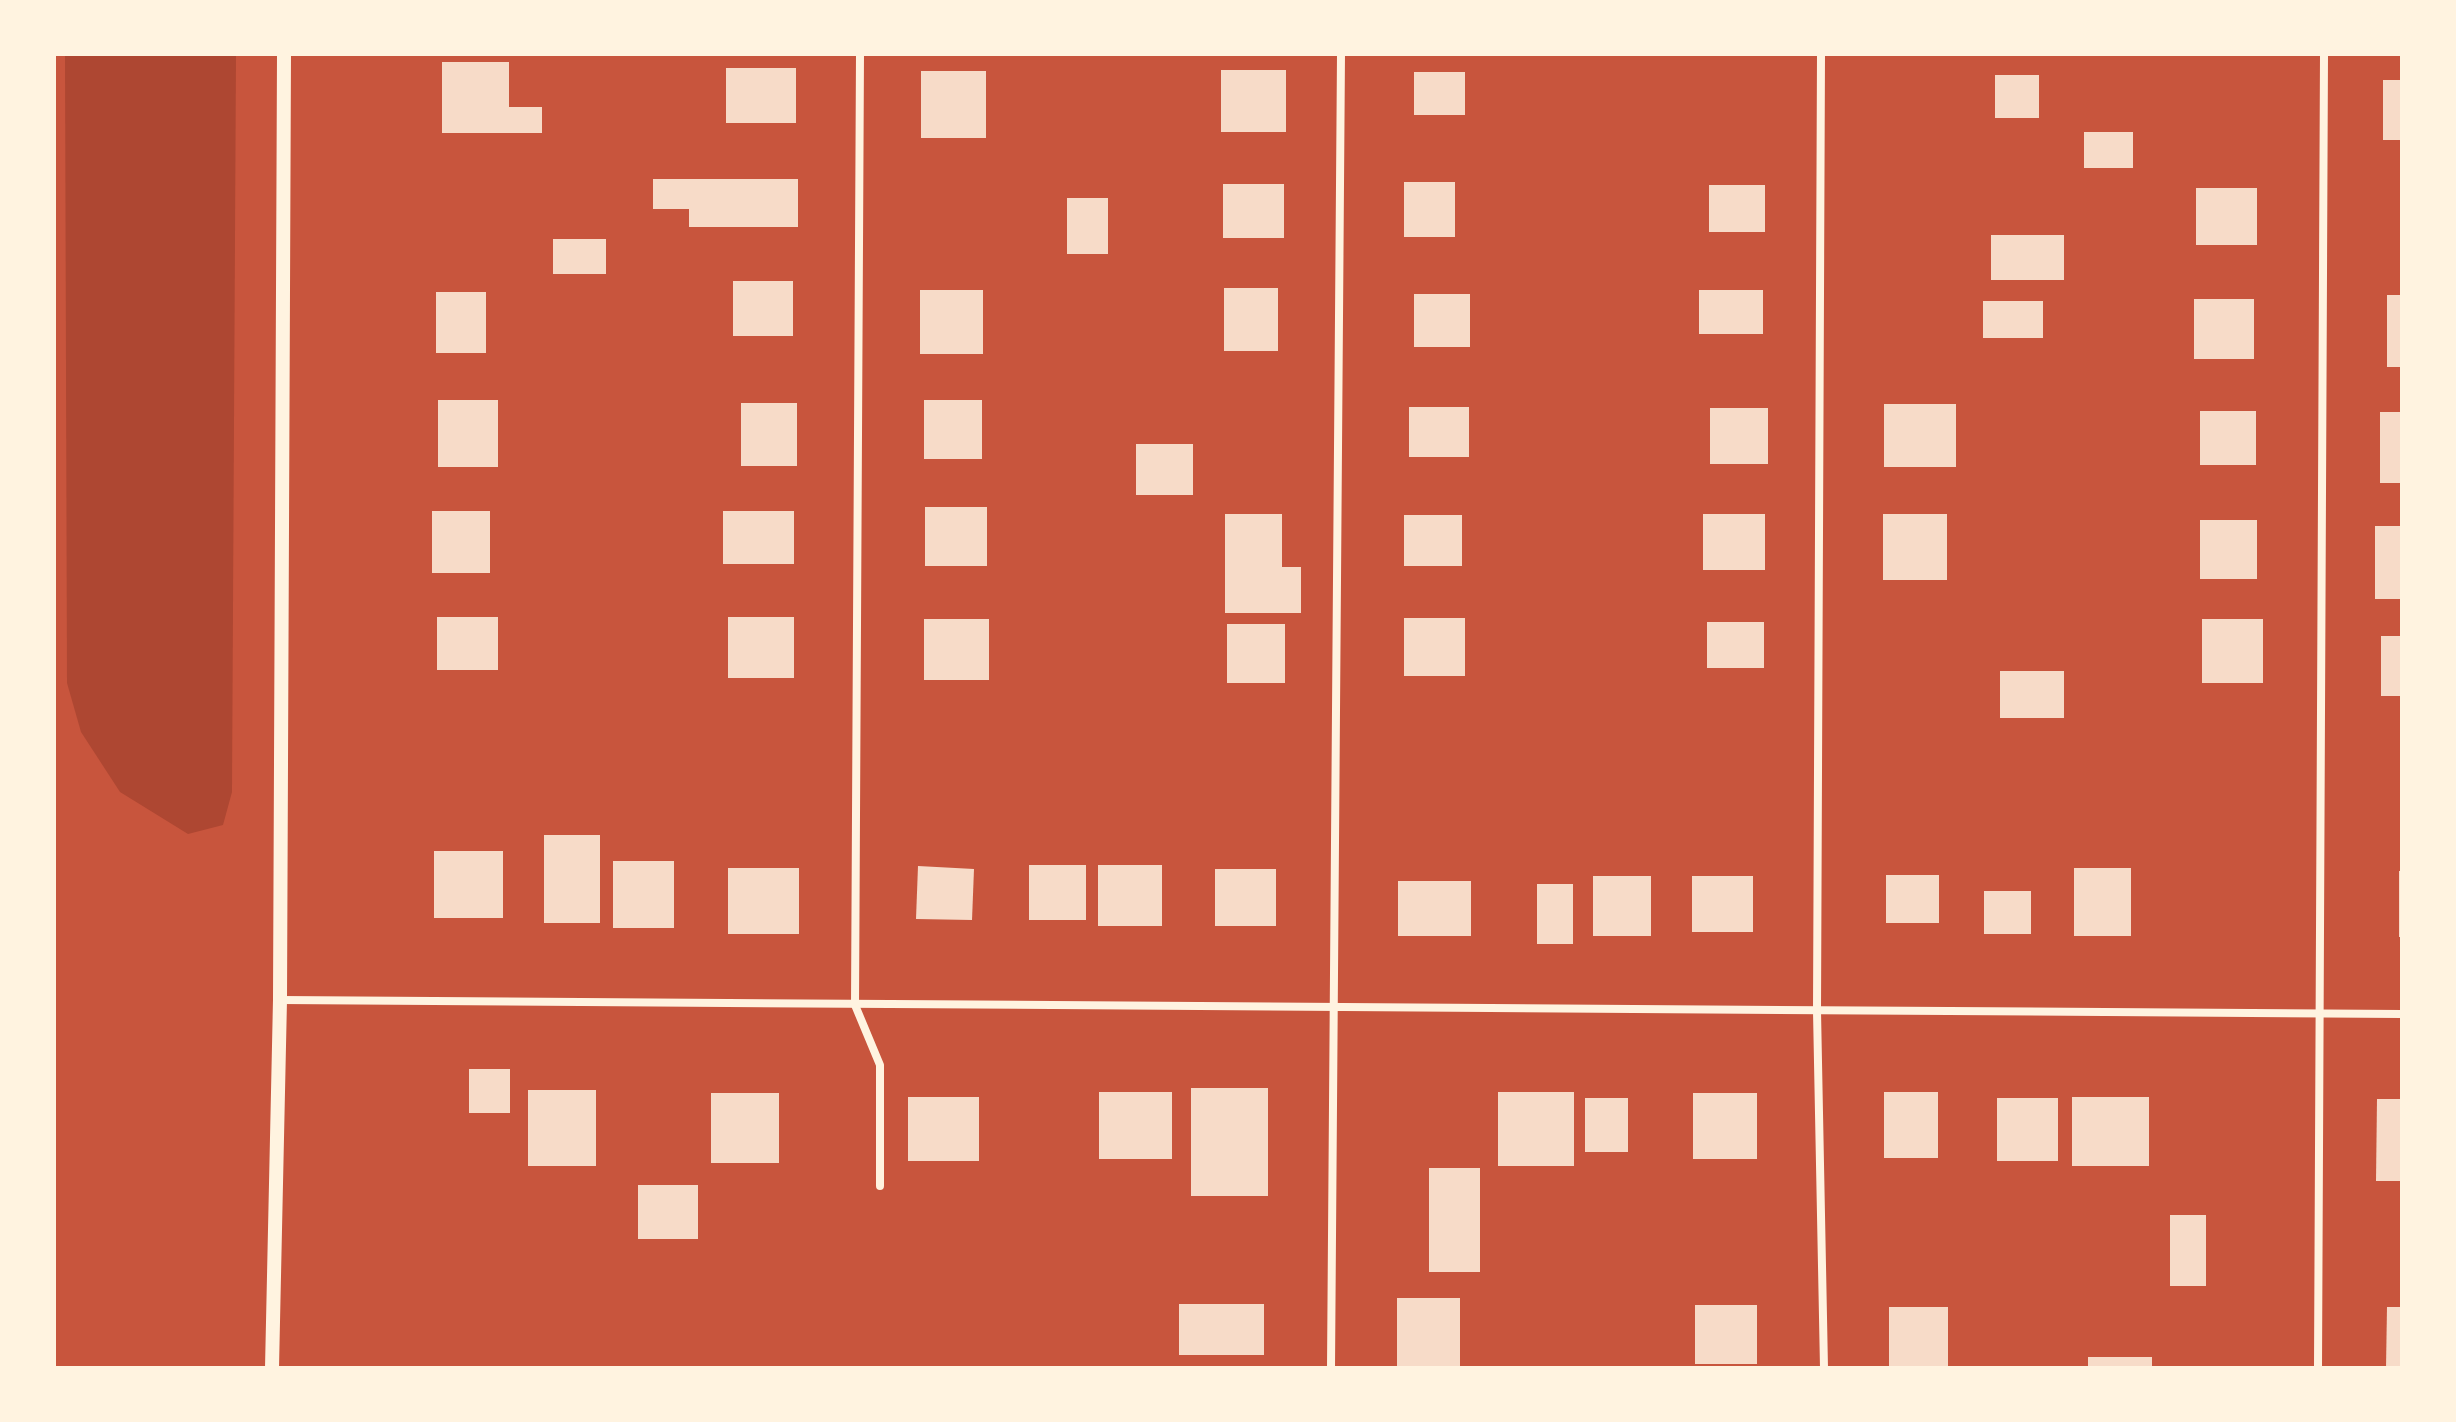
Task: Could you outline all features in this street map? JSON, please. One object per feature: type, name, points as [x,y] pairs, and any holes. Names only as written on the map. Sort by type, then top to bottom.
[{"type":"street","points":[[272,1368],[280,1000],[284,54]]},
{"type":"street","points":[[860,54],[855,1005],[880,1065],[880,1186]]},
{"type":"street","points":[[1331,1368],[1341,54]]},
{"type":"street","points":[[1821,54],[1817,1011],[1824,1368]]},
{"type":"street","points":[[2318,1368],[2324,54]]},
{"type":"street","points":[[280,1000],[2402,1014]]},
{"type":"shaded area","points":[[65,54],[236,54],[232,792],[223,825],[188,834],[120,792],[81,732],[67,683]]},
{"type":"building","points":[[442,62],[509,62],[509,107],[542,107],[542,133],[442,133]]},
{"type":"building","points":[[726,68],[796,68],[796,123],[726,123]]},
{"type":"building","points":[[1221,70],[1286,70],[1286,132],[1221,132]]},
{"type":"building","points":[[921,71],[986,71],[986,138],[921,138]]},
{"type":"building","points":[[1414,72],[1465,72],[1465,115],[1414,115]]},
{"type":"building","points":[[1995,75],[2039,75],[2039,118],[1995,118]]},
{"type":"building","points":[[2383,80],[2402,80],[2402,140],[2383,140]]},
{"type":"building","points":[[2084,132],[2133,132],[2133,168],[2084,168]]},
{"type":"building","points":[[653,179],[798,179],[798,227],[689,227],[689,209],[653,209]]},
{"type":"building","points":[[1404,182],[1455,182],[1455,237],[1404,237]]},
{"type":"building","points":[[1223,184],[1284,184],[1284,238],[1223,238]]},
{"type":"building","points":[[1709,185],[1765,185],[1765,232],[1709,232]]},
{"type":"building","points":[[2196,188],[2257,188],[2257,245],[2196,245]]},
{"type":"building","points":[[1067,198],[1108,198],[1108,254],[1067,254]]},
{"type":"building","points":[[1991,235],[2064,235],[2064,280],[1991,280]]},
{"type":"building","points":[[553,239],[606,239],[606,274],[553,274]]},
{"type":"building","points":[[733,281],[793,281],[793,336],[733,336]]},
{"type":"building","points":[[1224,288],[1278,288],[1278,351],[1224,351]]},
{"type":"building","points":[[920,290],[983,290],[983,354],[920,354]]},
{"type":"building","points":[[1699,290],[1763,290],[1763,334],[1699,334]]},
{"type":"building","points":[[436,292],[486,292],[486,353],[436,353]]},
{"type":"building","points":[[1414,294],[1470,294],[1470,347],[1414,347]]},
{"type":"building","points":[[2387,295],[2402,295],[2402,367],[2387,367]]},
{"type":"building","points":[[2194,299],[2254,299],[2254,359],[2194,359]]},
{"type":"building","points":[[1983,301],[2043,301],[2043,338],[1983,338]]},
{"type":"building","points":[[438,400],[498,400],[498,467],[438,467]]},
{"type":"building","points":[[924,400],[982,400],[982,459],[924,459]]},
{"type":"building","points":[[741,403],[797,403],[797,466],[741,466]]},
{"type":"building","points":[[1884,404],[1956,404],[1956,467],[1884,467]]},
{"type":"building","points":[[1409,407],[1469,407],[1469,457],[1409,457]]},
{"type":"building","points":[[1710,408],[1768,408],[1768,464],[1710,464]]},
{"type":"building","points":[[2200,411],[2256,411],[2256,465],[2200,465]]},
{"type":"building","points":[[2380,412],[2402,412],[2402,483],[2380,483]]},
{"type":"building","points":[[1136,444],[1193,444],[1193,495],[1136,495]]},
{"type":"building","points":[[925,507],[987,507],[987,566],[925,566]]},
{"type":"building","points":[[432,511],[490,511],[490,573],[432,573]]},
{"type":"building","points":[[723,511],[794,511],[794,564],[723,564]]},
{"type":"building","points":[[1225,514],[1282,514],[1282,567],[1301,567],[1301,613],[1225,613]]},
{"type":"building","points":[[1703,514],[1765,514],[1765,570],[1703,570]]},
{"type":"building","points":[[1883,514],[1947,514],[1947,580],[1883,580]]},
{"type":"building","points":[[1404,515],[1462,515],[1462,566],[1404,566]]},
{"type":"building","points":[[2200,520],[2257,520],[2257,579],[2200,579]]},
{"type":"building","points":[[2375,526],[2402,526],[2402,599],[2375,599]]},
{"type":"building","points":[[437,617],[498,617],[498,670],[437,670]]},
{"type":"building","points":[[728,617],[794,617],[794,678],[728,678]]},
{"type":"building","points":[[1404,618],[1465,618],[1465,676],[1404,676]]},
{"type":"building","points":[[924,619],[989,619],[989,680],[924,680]]},
{"type":"building","points":[[2202,619],[2263,619],[2263,683],[2202,683]]},
{"type":"building","points":[[1707,622],[1764,622],[1764,668],[1707,668]]},
{"type":"building","points":[[1227,624],[1285,624],[1285,683],[1227,683]]},
{"type":"building","points":[[2381,636],[2402,636],[2402,696],[2381,696]]},
{"type":"building","points":[[2000,671],[2064,671],[2064,718],[2000,718]]},
{"type":"building","points":[[544,835],[600,835],[600,923],[544,923]]},
{"type":"building","points":[[434,851],[503,851],[503,918],[434,918]]},
{"type":"building","points":[[613,861],[674,861],[674,928],[613,928]]},
{"type":"building","points":[[1029,865],[1086,865],[1086,920],[1029,920]]},
{"type":"building","points":[[1098,865],[1162,865],[1162,926],[1098,926]]},
{"type":"building","points":[[918,866],[974,869],[972,920],[916,919]]},
{"type":"building","points":[[728,868],[799,868],[799,934],[728,934]]},
{"type":"building","points":[[2074,868],[2131,868],[2131,936],[2074,936]]},
{"type":"building","points":[[1215,869],[1276,869],[1276,926],[1215,926]]},
{"type":"building","points":[[2399,871],[2402,871],[2402,937],[2399,937]]},
{"type":"building","points":[[1886,875],[1939,875],[1939,923],[1886,923]]},
{"type":"building","points":[[1593,876],[1651,876],[1651,936],[1593,936]]},
{"type":"building","points":[[1692,876],[1753,876],[1753,932],[1692,932]]},
{"type":"building","points":[[1398,881],[1471,881],[1471,936],[1398,936]]},
{"type":"building","points":[[1537,884],[1573,884],[1573,944],[1537,944]]},
{"type":"building","points":[[1984,891],[2031,891],[2031,934],[1984,934]]},
{"type":"building","points":[[469,1069],[510,1069],[510,1113],[469,1113]]},
{"type":"building","points":[[1191,1088],[1268,1088],[1268,1196],[1191,1196]]},
{"type":"building","points":[[528,1090],[596,1090],[596,1166],[528,1166]]},
{"type":"building","points":[[1099,1092],[1172,1092],[1172,1159],[1099,1159]]},
{"type":"building","points":[[1498,1092],[1574,1092],[1574,1166],[1498,1166]]},
{"type":"building","points":[[1884,1092],[1938,1092],[1938,1158],[1884,1158]]},
{"type":"building","points":[[711,1093],[779,1093],[779,1163],[711,1163]]},
{"type":"building","points":[[1693,1093],[1757,1093],[1757,1159],[1693,1159]]},
{"type":"building","points":[[908,1097],[979,1097],[979,1161],[908,1161]]},
{"type":"building","points":[[2072,1097],[2149,1097],[2149,1166],[2072,1166]]},
{"type":"building","points":[[1585,1098],[1628,1098],[1628,1152],[1585,1152]]},
{"type":"building","points":[[1997,1098],[2058,1098],[2058,1161],[1997,1161]]},
{"type":"building","points":[[2377,1099],[2402,1099],[2402,1181],[2376,1181]]},
{"type":"building","points":[[1429,1168],[1480,1168],[1480,1272],[1429,1272]]},
{"type":"building","points":[[638,1185],[698,1185],[698,1239],[638,1239]]},
{"type":"building","points":[[2170,1215],[2206,1215],[2206,1286],[2170,1286]]},
{"type":"building","points":[[1397,1298],[1460,1298],[1460,1368],[1397,1368]]},
{"type":"building","points":[[1179,1304],[1264,1304],[1264,1355],[1179,1355]]},
{"type":"building","points":[[1695,1305],[1757,1305],[1757,1364],[1695,1364]]},
{"type":"building","points":[[1889,1307],[1948,1307],[1948,1367],[1889,1367]]},
{"type":"building","points":[[2387,1307],[2402,1307],[2402,1368],[2386,1368]]},
{"type":"building","points":[[2088,1357],[2152,1357],[2152,1368],[2088,1368]]}]
